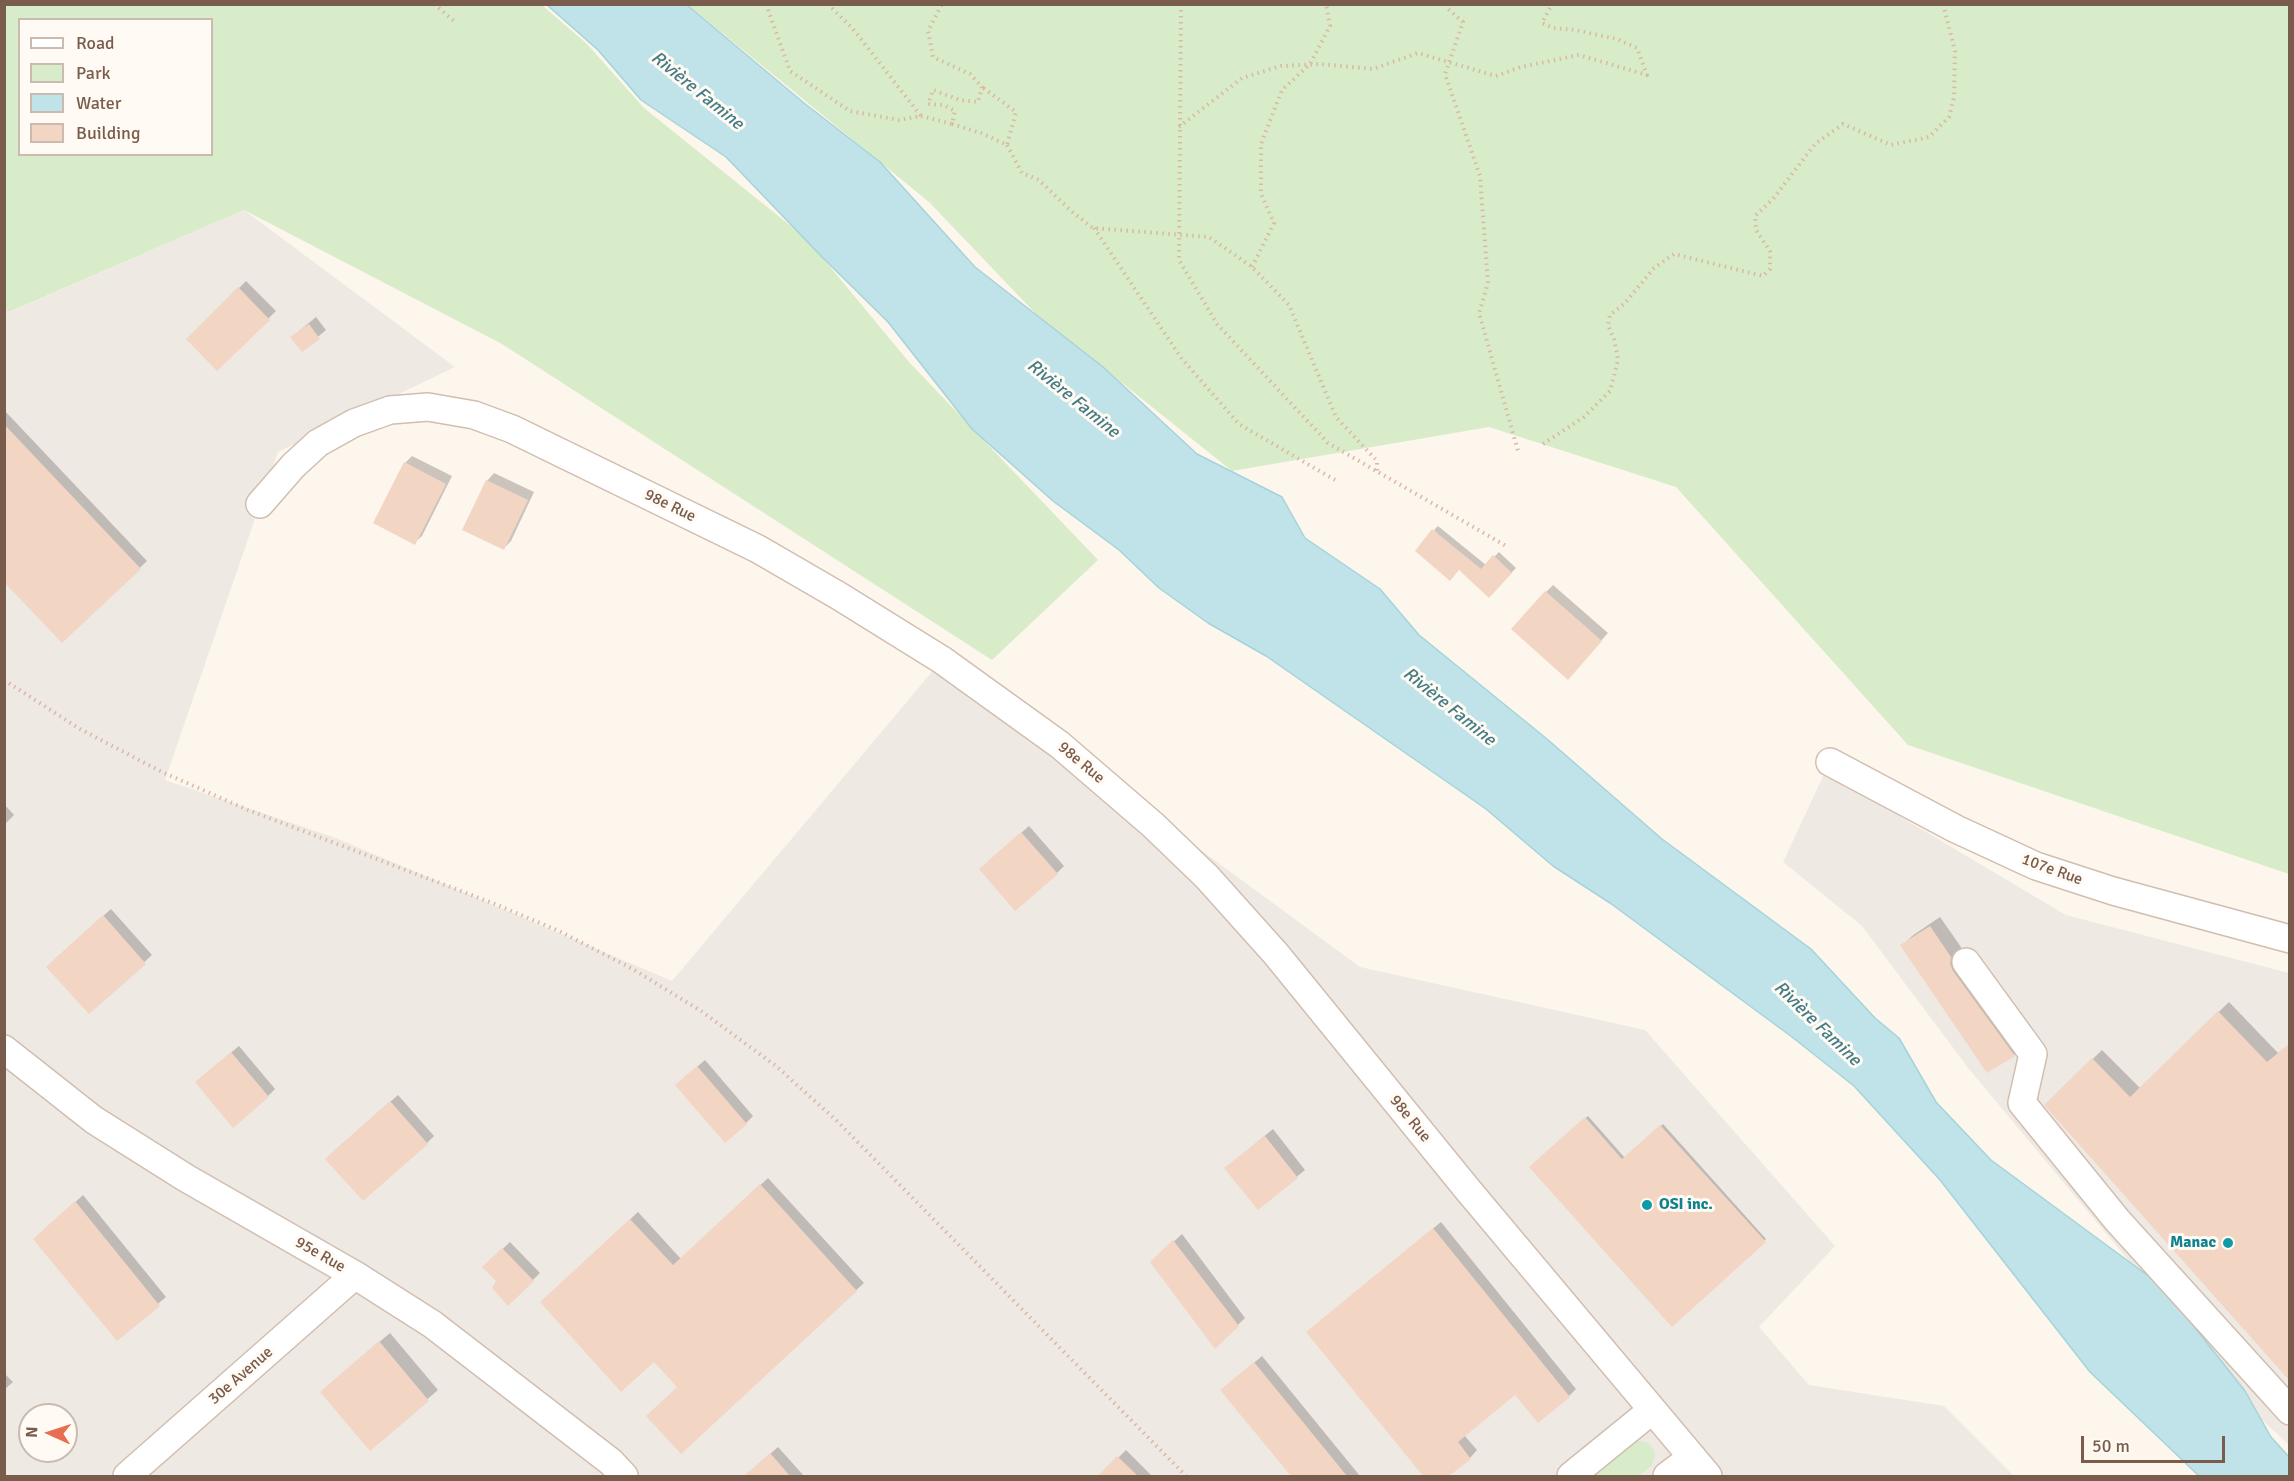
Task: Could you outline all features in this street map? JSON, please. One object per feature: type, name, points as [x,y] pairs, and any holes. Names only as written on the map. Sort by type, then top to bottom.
[{"type":"street","name":"98e Rue","points":[[260,504],[293,466],[318,443],[354,423],[390,410],[428,406],[474,415],[512,429],[758,549],[942,660],[1060,745],[1153,825],[1207,877],[1276,954],[1476,1200],[1700,1467]]},
{"type":"street","name":"107e Rue","points":[[1830,762],[1956,829],[2036,866],[2113,891],[2289,939]]},
{"type":"street","points":[[1966,962],[2034,1054],[2022,1103],[2116,1220],[2289,1411]]},
{"type":"street","name":"95e Rue","points":[[4,1049],[94,1120],[186,1178],[355,1275],[432,1324],[611,1462],[624,1476]]},
{"type":"street","name":"30e Avenue","points":[[127,1476],[355,1275]]},
{"type":"street","points":[[1571,1476],[1651,1410]]},
{"type":"street","points":[[1667,1476],[1700,1467]]},
{"type":"path","points":[[434,4],[454,21]]},
{"type":"path","points":[[766,4],[790,72],[850,111],[899,120],[921,116],[981,133],[1007,145],[1022,173],[1039,180],[1071,211],[1093,228],[1182,359],[1239,424],[1335,480]]},
{"type":"path","points":[[828,4],[852,29],[921,116]]},
{"type":"path","points":[[942,4],[928,31],[933,57],[970,74],[982,87],[1016,112],[1007,145]]},
{"type":"path","points":[[1181,4],[1179,260],[1217,324],[1328,443],[1506,546]]},
{"type":"path","points":[[1252,267],[1274,223],[1262,194],[1261,144],[1282,90],[1310,64],[1330,26],[1326,4]]},
{"type":"path","points":[[1446,4],[1447,8],[1462,22],[1445,74],[1480,176],[1488,283],[1479,313],[1518,451]]},
{"type":"path","points":[[1179,126],[1242,78],[1281,66],[1310,64],[1373,69],[1418,53],[1496,76],[1521,67],[1579,55],[1647,75],[1637,48],[1617,39],[1553,28],[1542,22],[1552,4]]},
{"type":"path","points":[[1543,444],[1584,417],[1610,391],[1618,360],[1614,339],[1608,325],[1610,315],[1625,303],[1654,268],[1674,254],[1763,276],[1770,269],[1770,251],[1756,230],[1755,216],[1773,199],[1815,144],[1843,124],[1891,145],[1929,137],[1949,117],[1954,97],[1955,51],[1943,4]]},
{"type":"path","points":[[952,124],[955,111],[944,105],[928,104],[933,90],[960,100],[978,102],[982,87]]},
{"type":"path","points":[[1093,228],[1209,237],[1252,267],[1289,305],[1336,417],[1377,461],[1377,472]]},
{"type":"path","points":[[4,680],[70,723],[162,772],[248,810],[560,931],[642,974],[715,1021],[776,1066],[837,1121],[1186,1476]]},
{"type":"shaded area","points":[[244,210],[455,367],[278,452],[165,780],[336,838],[672,981],[942,660],[1360,967],[1645,1030],[1835,1246],[1759,1327],[1809,1385],[1944,1406],[2014,1476],[5,1476],[4,307],[10,312]]},
{"type":"shaded area","points":[[1825,772],[2066,915],[2289,973],[2289,1445],[2260,1418],[1969,1069],[1862,926],[1783,862]]},
{"type":"green space","points":[[5,5],[542,5],[587,44],[644,108],[807,239],[909,362],[1098,560],[992,660],[502,344],[244,210],[9,312],[5,307]]},
{"type":"green space","points":[[688,5],[2289,5],[2289,874],[1908,745],[1676,487],[1489,427],[1232,471],[1036,314],[929,202]]},
{"type":"green space","points":[[1636,1440],[1648,1443],[1654,1450],[1655,1456],[1652,1465],[1639,1476],[1589,1476]]},
{"type":"water","name":"Rivière Famine","points":[[547,5],[687,5],[804,103],[880,162],[975,267],[1103,367],[1197,454],[1282,497],[1305,538],[1380,589],[1419,635],[1547,739],[1662,839],[1811,949],[1875,1018],[1899,1038],[1936,1102],[1991,1160],[2162,1286],[2245,1391],[2271,1437],[2289,1457],[2289,1476],[2199,1476],[2090,1372],[1940,1180],[1854,1086],[1792,1037],[1610,903],[1553,866],[1486,809],[1266,656],[1208,623],[1159,588],[1119,550],[1053,501],[972,429],[888,322],[726,157],[641,100],[598,50]]},
{"type":"building","points":[[238,287],[270,320],[217,371],[186,339]]},
{"type":"building","points":[[309,324],[320,339],[302,352],[290,337]]},
{"type":"building","points":[[4,424],[141,569],[62,643],[4,582]]},
{"type":"building","points":[[404,462],[446,484],[415,545],[373,523]]},
{"type":"building","points":[[486,480],[528,500],[504,550],[462,530]]},
{"type":"building","points":[[1432,529],[1481,569],[1493,555],[1512,573],[1489,598],[1459,570],[1450,581],[1415,551]]},
{"type":"building","points":[[1545,591],[1602,641],[1568,680],[1511,629]]},
{"type":"building","points":[[1021,832],[1058,874],[1015,911],[979,869]]},
{"type":"building","points":[[103,915],[146,964],[89,1014],[46,967]]},
{"type":"building","points":[[1930,926],[1951,957],[1950,964],[1953,971],[2015,1056],[1987,1073],[1900,945]]},
{"type":"building","name":"Manac","points":[[2218,1011],[2267,1062],[2289,1044],[2289,1380],[2044,1105],[2092,1058],[2130,1097]]},
{"type":"building","points":[[231,1052],[269,1097],[233,1128],[195,1082]]},
{"type":"building","points":[[697,1066],[747,1124],[725,1143],[675,1085]]},
{"type":"building","points":[[390,1101],[428,1144],[363,1201],[325,1159]]},
{"type":"building","name":"OSI inc.","points":[[1585,1117],[1622,1159],[1660,1125],[1766,1242],[1672,1327],[1529,1167]]},
{"type":"building","points":[[1265,1136],[1298,1178],[1258,1210],[1224,1168]]},
{"type":"building","points":[[760,1184],[857,1291],[681,1454],[646,1416],[677,1387],[654,1362],[621,1392],[540,1302],[630,1219],[673,1265]]},
{"type":"building","points":[[75,1201],[160,1306],[117,1341],[33,1239]]},
{"type":"building","points":[[1433,1228],[1570,1397],[1538,1423],[1515,1395],[1458,1442],[1471,1459],[1449,1476],[1423,1476],[1306,1332]]},
{"type":"building","points":[[1173,1240],[1239,1326],[1215,1349],[1150,1262]]},
{"type":"building","points":[[502,1248],[534,1281],[508,1306],[492,1288],[496,1281],[482,1267]]},
{"type":"building","points":[[379,1341],[429,1401],[370,1451],[320,1392]]},
{"type":"building","points":[[1254,1362],[1347,1476],[1291,1476],[1220,1390]]},
{"type":"building","points":[[770,1453],[790,1476],[744,1476]]},
{"type":"building","points":[[1117,1456],[1138,1476],[1098,1476]]},
{"type":"place","name":"OSI inc.","points":[[1647,1205]]},
{"type":"place","name":"Manac","points":[[2228,1243]]}]
